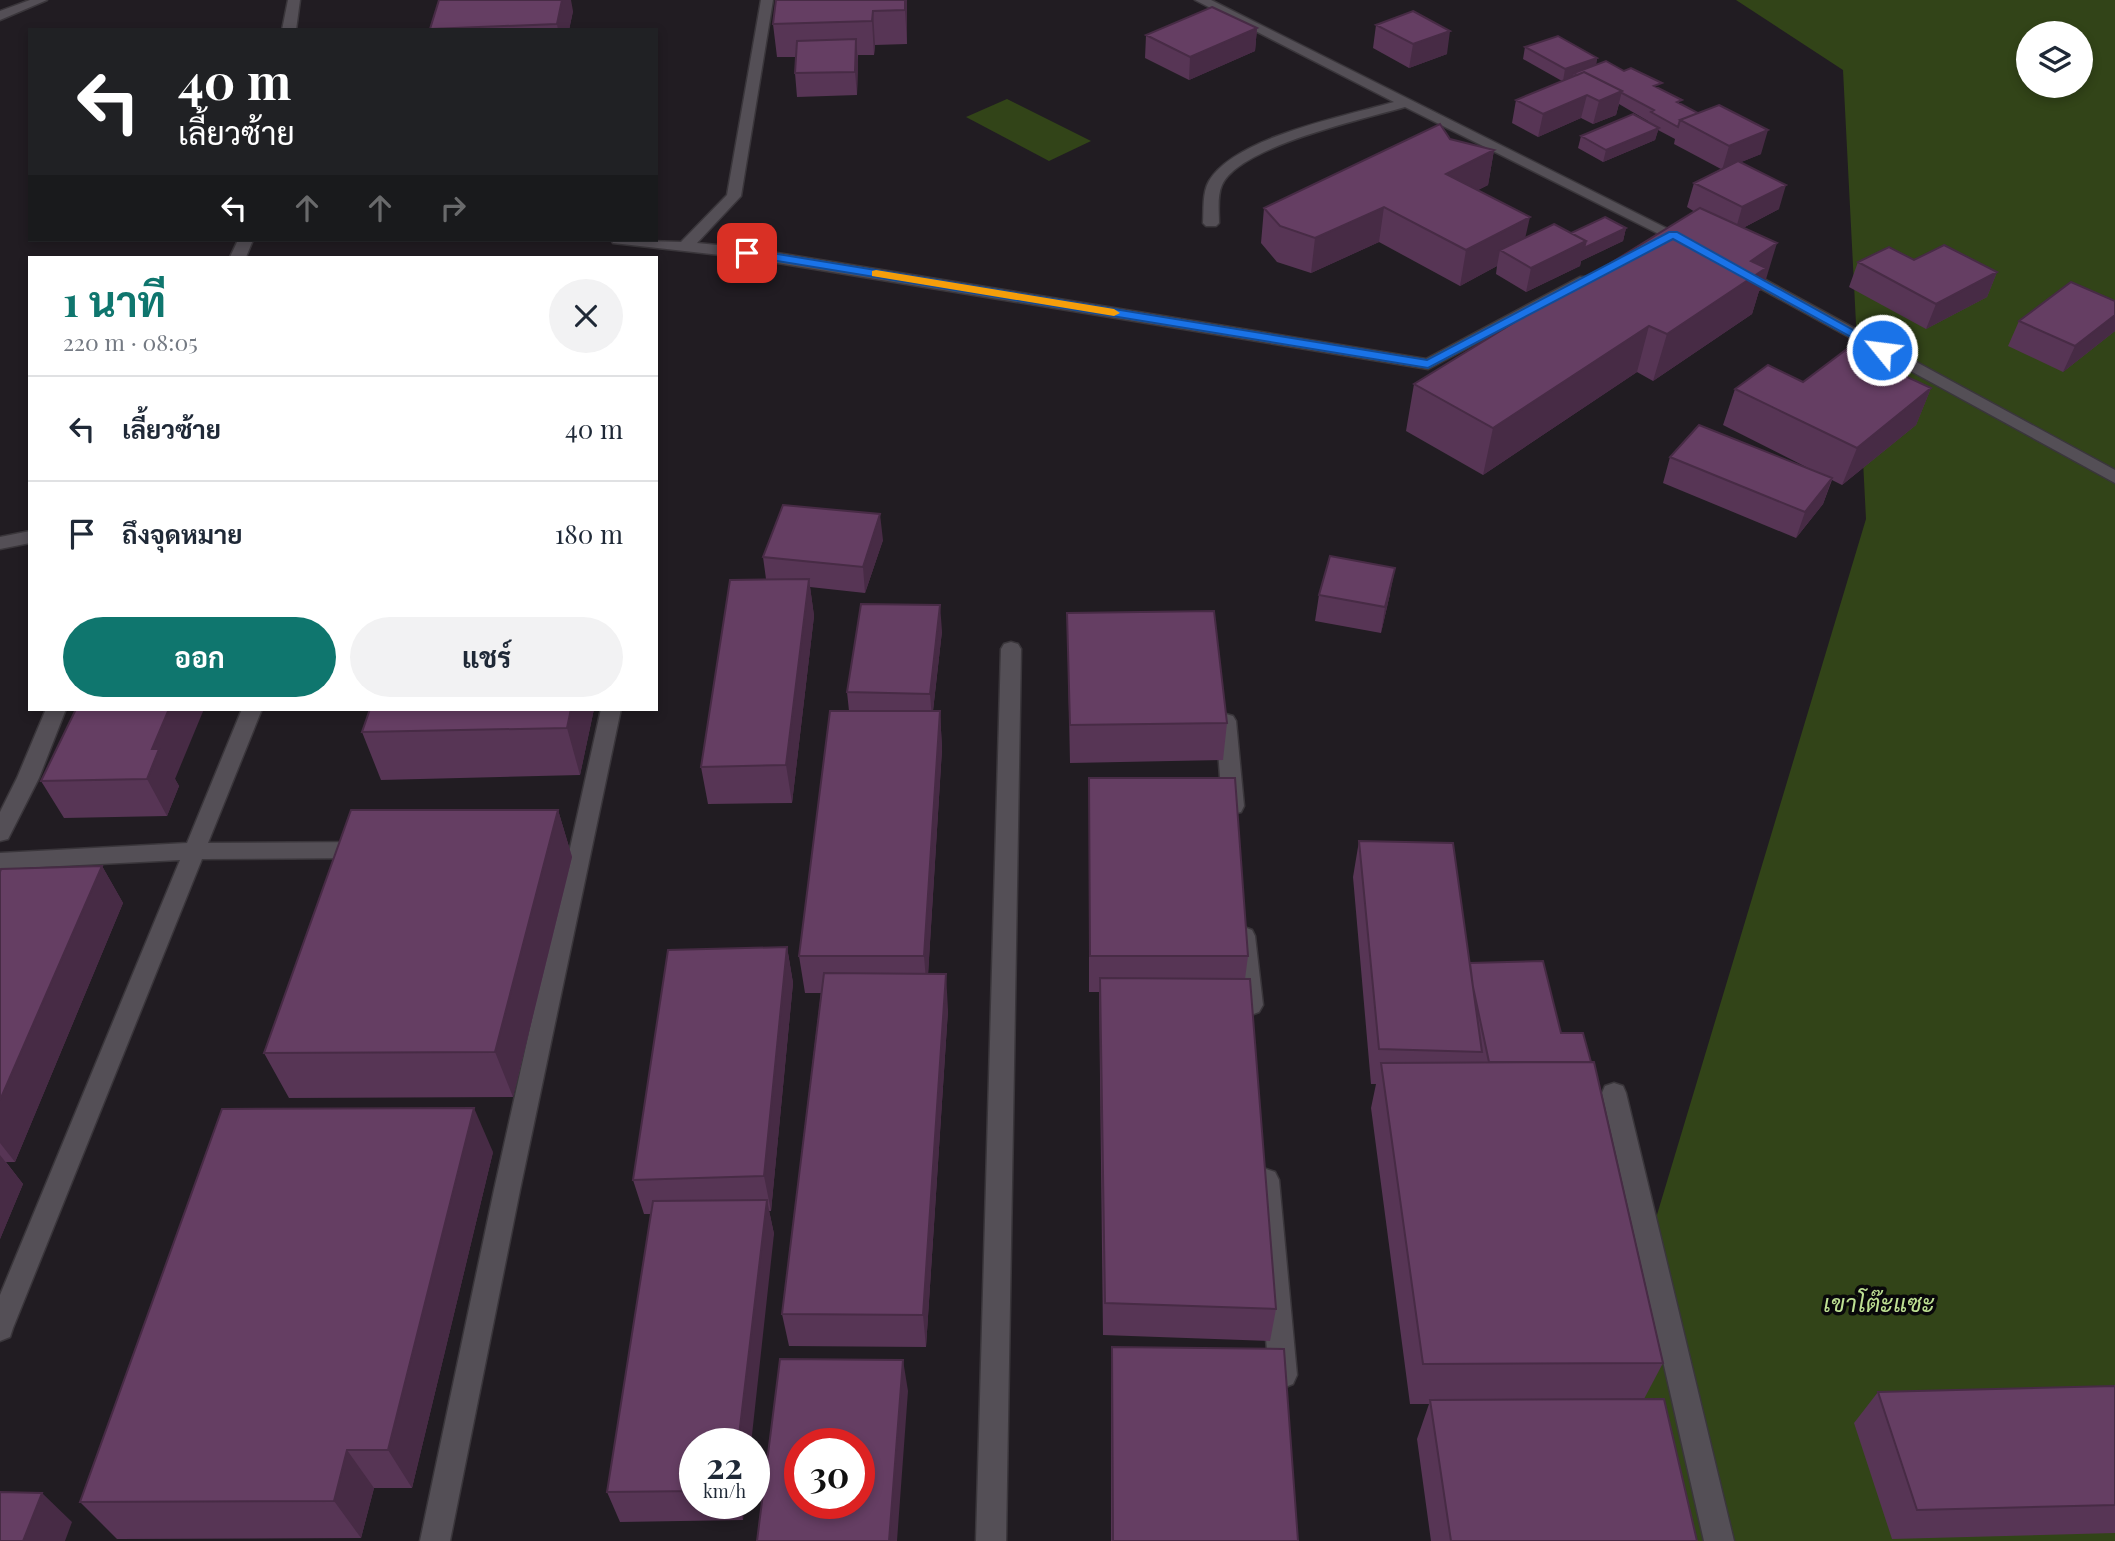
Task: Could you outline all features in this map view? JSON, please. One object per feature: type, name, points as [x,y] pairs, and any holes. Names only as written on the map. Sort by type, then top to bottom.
[{"type":"street","points":[[0,16],[41,0]]},
{"type":"street","points":[[289,28],[295,0]]},
{"type":"street","points":[[686,246],[734,195],[767,0]]},
{"type":"street","points":[[1201,0],[1404,103],[1673,234],[2115,477]]},
{"type":"street","points":[[1211,223],[1214,183],[1236,162],[1267,145],[1404,103]]},
{"type":"street","points":[[1649,247],[1673,234]]},
{"type":"street","points":[[641,242],[761,255],[1428,364],[1600,273]]},
{"type":"street","points":[[0,543],[28,537]]},
{"type":"street","points":[[991,1541],[1012,649]]},
{"type":"street","points":[[0,833],[28,778],[55,711]]},
{"type":"street","points":[[0,1328],[251,711]]},
{"type":"street","points":[[435,1541],[507,1190],[611,711]]},
{"type":"street","points":[[1226,721],[1235,832]]},
{"type":"street","points":[[553,848],[581,848]]},
{"type":"street","points":[[0,861],[193,851],[387,850]]},
{"type":"street","points":[[1243,916],[1252,1027]]},
{"type":"street","points":[[1614,1093],[1719,1541]]},
{"type":"street","points":[[1263,1152],[1285,1402]]},
{"type":"green space","name":"เขาโต๊ะแซะ","points":[[1736,0],[2115,0],[2115,1541],[1559,1541],[1866,519],[1843,70]]},
{"type":"green space","points":[[1007,99],[1091,141],[1049,161],[966,117]]},
{"type":"building","points":[[439,0],[562,0],[557,24],[430,28]]},
{"type":"building","points":[[776,0],[905,0],[905,10],[873,11],[872,21],[773,24]]},
{"type":"building","points":[[1212,7],[1257,28],[1190,57],[1146,35]]},
{"type":"building","points":[[1413,11],[1450,31],[1413,44],[1376,25]]},
{"type":"building","points":[[1558,36],[1597,58],[1565,69],[1525,47]]},
{"type":"building","points":[[856,39],[855,72],[795,73],[797,41]]},
{"type":"building","points":[[1606,61],[1624,71],[1631,68],[1662,83],[1654,86],[1682,100],[1677,102],[1698,113],[1680,120],[1678,127],[1651,112],[1654,110],[1620,92],[1622,91],[1584,72],[1577,75],[1574,73]]},
{"type":"building","points":[[1584,72],[1622,91],[1599,101],[1587,95],[1543,114],[1516,100]]},
{"type":"building","points":[[1719,105],[1768,130],[1729,146],[1680,120]]},
{"type":"building","points":[[1633,114],[1659,128],[1606,150],[1581,136]]},
{"type":"building","points":[[1440,124],[1450,139],[1494,150],[1446,174],[1530,217],[1466,250],[1384,207],[1315,238],[1280,226],[1264,208]]},
{"type":"building","points":[[1738,161],[1786,185],[1742,207],[1694,183]]},
{"type":"building","points":[[1700,208],[1777,243],[1751,261],[1766,268],[1667,334],[1649,326],[1493,428],[1414,384]]},
{"type":"building","points":[[1605,217],[1626,228],[1584,248],[1586,241],[1571,233]]},
{"type":"building","points":[[1554,224],[1586,241],[1531,268],[1500,250]]},
{"type":"building","points":[[1944,245],[1997,272],[1936,304],[1858,262],[1889,247],[1914,260]]},
{"type":"building","points":[[2071,282],[2115,301],[2115,315],[2075,346],[2019,321]]},
{"type":"building","points":[[1847,349],[1931,388],[1857,448],[1735,389],[1768,365],[1803,382]]},
{"type":"building","points":[[1699,425],[1832,478],[1805,512],[1670,457]]},
{"type":"building","points":[[783,505],[880,514],[863,567],[763,557]]},
{"type":"building","points":[[1330,556],[1395,568],[1385,607],[1319,595]]},
{"type":"building","points":[[809,579],[786,765],[701,767],[730,580]]},
{"type":"building","points":[[861,604],[940,605],[930,694],[847,692]]},
{"type":"building","points":[[1214,611],[1227,723],[1070,725],[1067,613]]},
{"type":"building","points":[[75,711],[168,711],[152,749],[159,749],[147,779],[41,781]]},
{"type":"building","points":[[369,711],[571,711],[567,728],[362,732]]},
{"type":"building","points":[[830,711],[940,711],[924,956],[799,956]]},
{"type":"building","points":[[1089,778],[1235,778],[1248,956],[1090,956]]},
{"type":"building","points":[[351,810],[558,810],[495,1052],[264,1053]]},
{"type":"building","points":[[1359,841],[1453,843],[1482,1052],[1379,1049]]},
{"type":"building","points":[[102,866],[0,1100],[1,869]]},
{"type":"building","points":[[787,947],[764,1176],[633,1180],[668,950]]},
{"type":"building","points":[[1543,961],[1561,1033],[1583,1033],[1591,1062],[1489,1062],[1470,963]]},
{"type":"building","points":[[824,973],[946,974],[923,1315],[782,1314]]},
{"type":"building","points":[[1100,978],[1250,979],[1276,1309],[1105,1303]]},
{"type":"building","points":[[1594,1062],[1663,1363],[1423,1364],[1381,1063]]},
{"type":"building","points":[[474,1108],[388,1450],[347,1450],[334,1501],[80,1502],[222,1109]]},
{"type":"building","points":[[767,1200],[740,1428],[679,1428],[679,1491],[607,1492],[653,1201]]},
{"type":"building","points":[[1112,1347],[1284,1349],[1298,1541],[1113,1541]]},
{"type":"building","points":[[780,1359],[903,1360],[889,1541],[757,1541],[760,1519],[770,1519],[770,1438]]},
{"type":"building","points":[[2115,1386],[2115,1505],[1917,1510],[1878,1392]]},
{"type":"building","points":[[1664,1399],[1697,1541],[1451,1541],[1430,1400]]},
{"type":"building","points":[[0,1492],[42,1493],[23,1541],[0,1541]]},
{"type":"slow traffic","points":[[876,274],[1114,313]]},
{"type":"route","points":[[747,253],[1428,364],[1673,234],[1882,350]]}]
